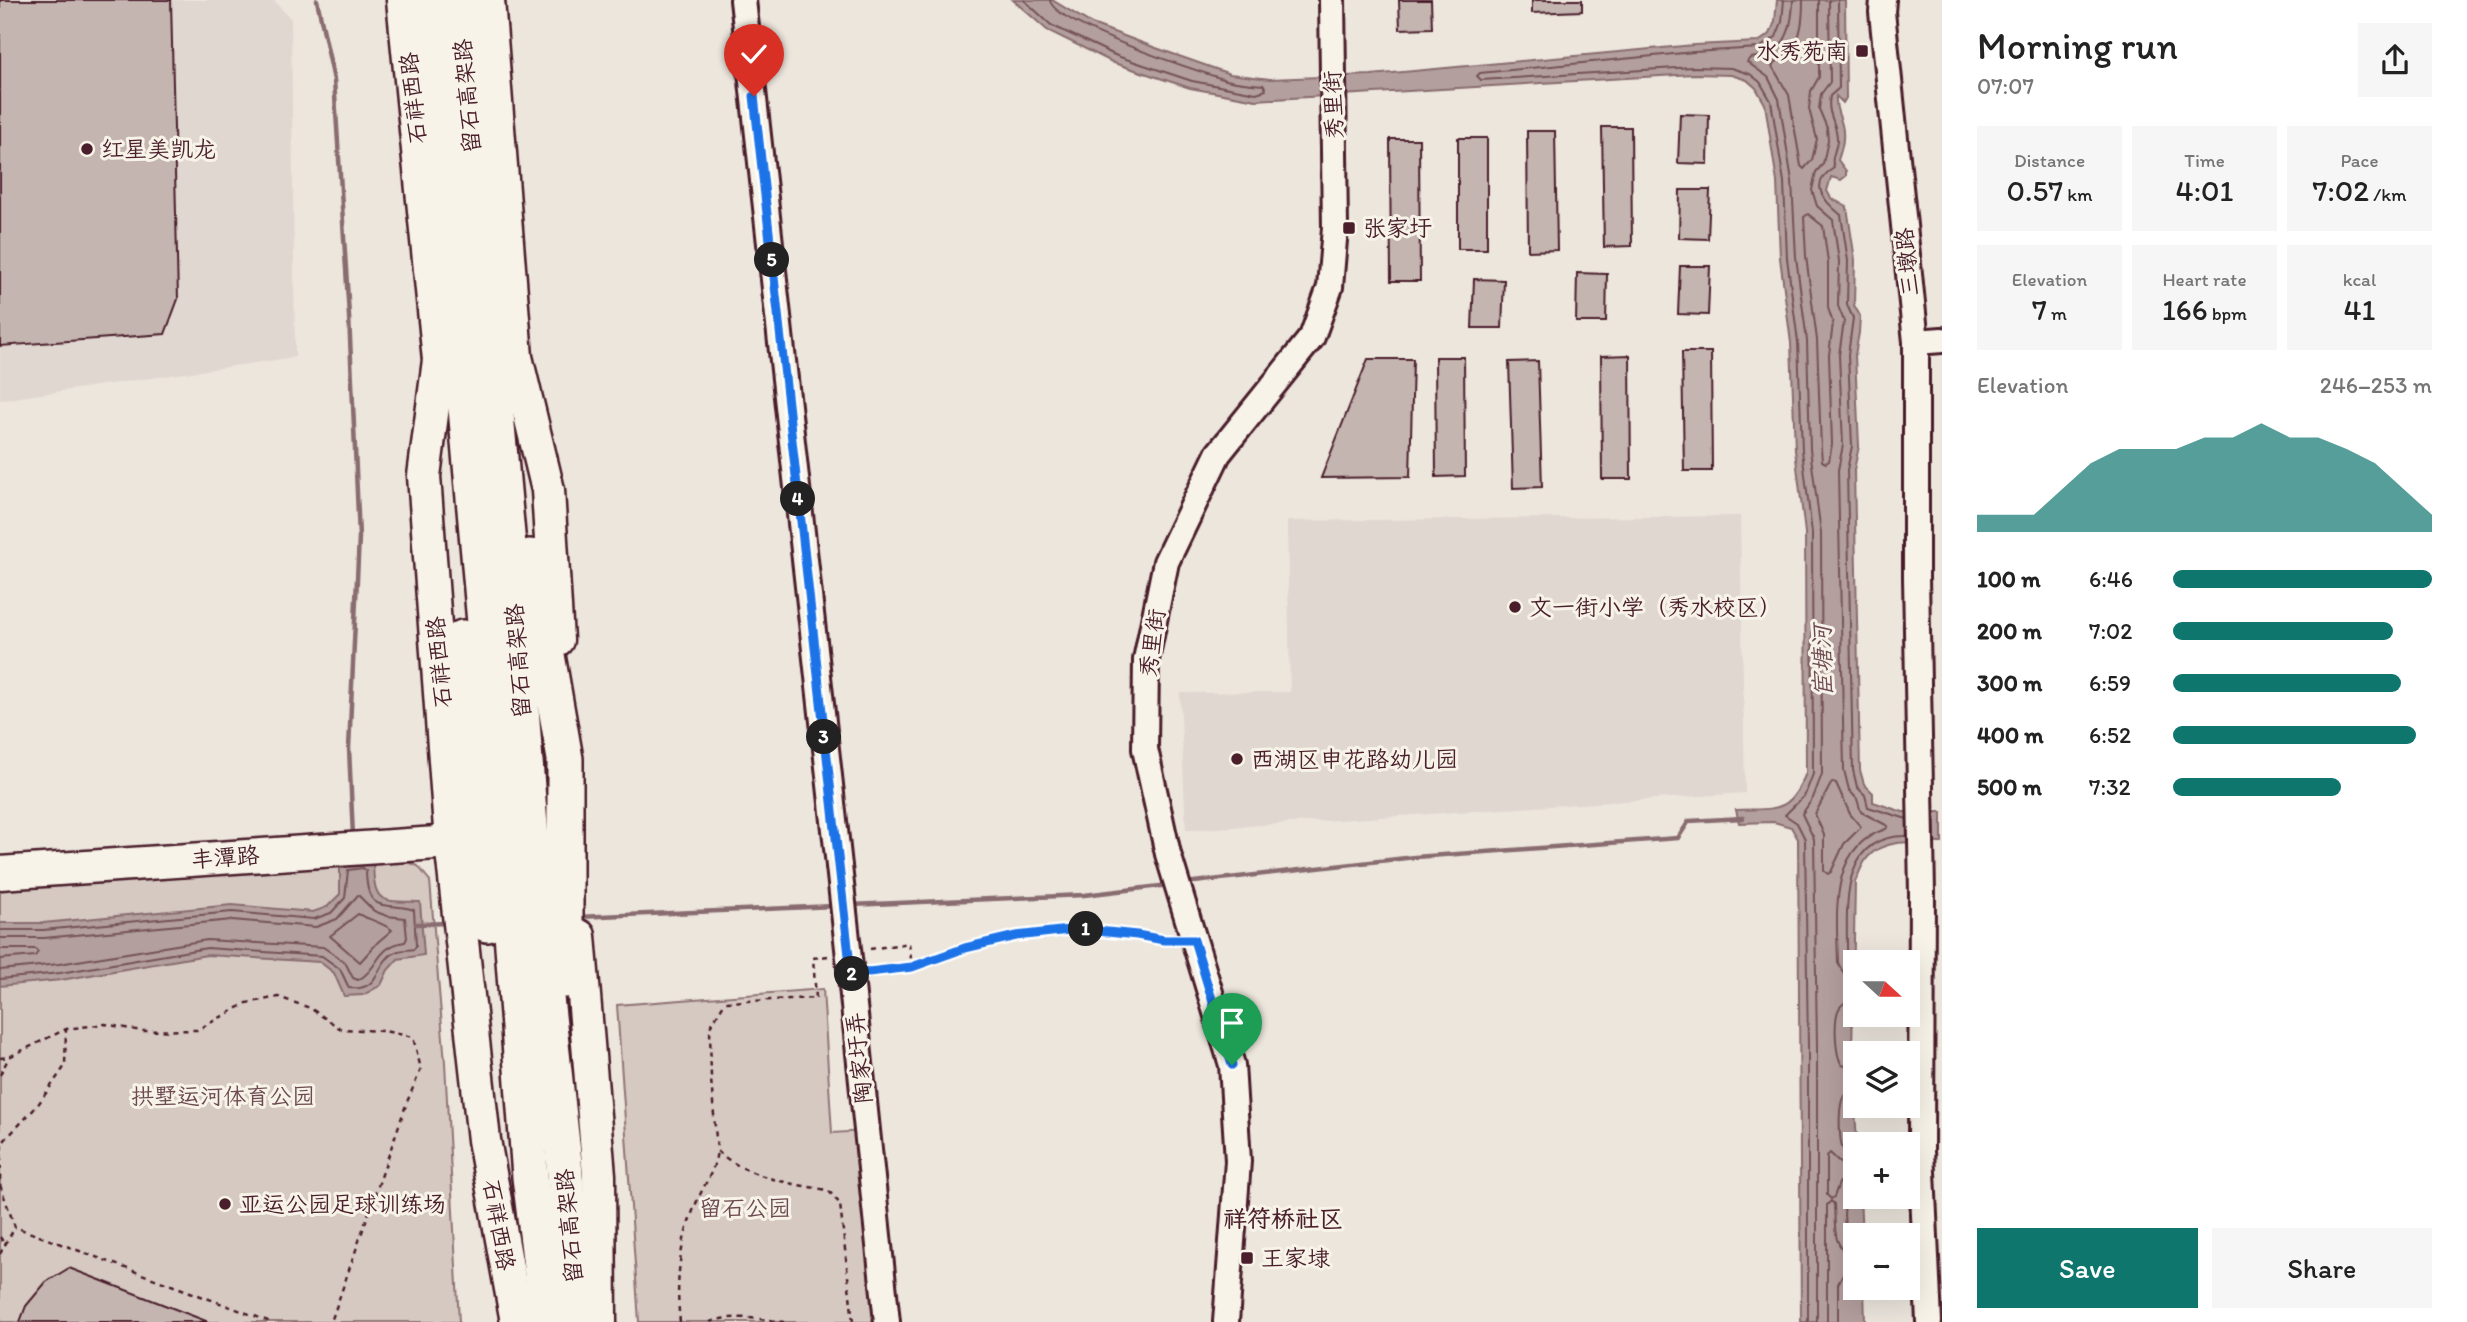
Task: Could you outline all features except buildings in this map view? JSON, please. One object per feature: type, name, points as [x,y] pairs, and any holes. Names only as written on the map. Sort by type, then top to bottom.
[{"type":"highway","name":"留石高架路","points":[[430,0],[463,349],[512,589],[516,909],[531,996],[572,1174]]},
{"type":"highway","name":"留石高架路","points":[[457,0],[463,349]]},
{"type":"highway","points":[[463,349],[456,495],[463,643],[461,840],[516,909],[572,951],[572,1174],[578,1322]]},
{"type":"highway","points":[[463,349],[522,471],[530,560],[565,759],[516,909],[479,956],[546,1322]]},
{"type":"highway","name":"留石高架路","points":[[520,1177],[531,996]]},
{"type":"main road","name":"石祥西路","points":[[403,0],[463,349],[424,476],[461,840]]},
{"type":"main road","points":[[488,0],[516,357],[548,490],[565,759]]},
{"type":"main road","name":"丰潭路","points":[[0,855],[352,840],[461,840]]},
{"type":"main road","name":"丰潭路","points":[[0,873],[352,840]]},
{"type":"main road","points":[[572,951],[598,1175],[600,1322]]},
{"type":"main road","name":"石祥西路","points":[[479,956],[484,1140],[517,1322]]},
{"type":"street","name":"陶家圩弄","points":[[743,0],[887,1322]]},
{"type":"street","name":"秀里街","points":[[1226,1322],[1238,1161],[1232,1065],[1168,854],[1154,793],[1145,750],[1146,660],[1166,562],[1218,454],[1312,337],[1330,287],[1335,228],[1332,0]]},
{"type":"street","name":"三墩路","points":[[1883,0],[1883,23],[1916,342],[1916,578],[1922,893],[1921,1151],[1929,1322]]},
{"type":"street","points":[[1916,342],[1942,340]]},
{"type":"path","points":[[850,970],[912,967],[965,948],[1016,936],[1078,929],[1164,940],[1192,935]]},
{"type":"path","points":[[909,943],[912,967]]},
{"type":"path","points":[[680,1322],[678,1271],[683,1239],[699,1198],[715,1170],[717,1152],[710,1027],[725,1002],[816,998],[813,958]]},
{"type":"path","points":[[0,1058],[66,1029],[105,1024],[142,1031],[197,1030],[247,1003],[278,997],[310,1008],[341,1029],[384,1031],[414,1037],[421,1069],[407,1102],[331,1322]]},
{"type":"path","points":[[0,1180],[2,1143],[37,1106],[65,1066],[66,1029]]},
{"type":"path","points":[[0,1074],[9,1056]]},
{"type":"path","points":[[717,1152],[732,1164],[776,1179],[828,1190],[840,1205],[853,1322]]},
{"type":"path","points":[[0,1185],[15,1227],[0,1254]]},
{"type":"path","points":[[15,1227],[271,1322]]},
{"type":"path","points":[[0,1237],[5,1245]]},
{"type":"path","points":[[710,1322],[719,1319],[743,1319],[784,1322]]},
{"type":"shaded area","name":"红星美凯龙","points":[[0,0],[273,0],[291,19],[295,357],[0,400]]},
{"type":"shaded area","name":"文一街小学（秀水校区）","points":[[1740,516],[1745,793],[1186,830],[1180,693],[1290,692],[1287,521]]},
{"type":"green space","name":"拱墅运河体育公园","points":[[405,861],[418,866],[430,881],[445,1063],[459,1322],[0,1322],[0,883]]},
{"type":"green space","name":"留石公园","points":[[823,989],[832,1133],[865,1131],[888,1322],[639,1322],[617,1005]]},
{"type":"water","name":"宦塘河","points":[[1013,0],[1052,0],[1092,24],[1156,48],[1230,74],[1270,79],[1371,75],[1694,45],[1758,42],[1770,34],[1775,21],[1777,0],[1845,0],[1846,98],[1843,103],[1836,96],[1836,101],[1843,134],[1838,160],[1846,171],[1846,176],[1841,180],[1831,177],[1827,191],[1831,198],[1847,207],[1855,260],[1854,305],[1860,316],[1855,355],[1859,446],[1854,470],[1860,770],[1864,784],[1873,793],[1873,802],[1903,812],[1942,812],[1942,843],[1893,844],[1875,851],[1866,859],[1855,882],[1854,950],[1843,950],[1843,1027],[1852,1027],[1852,1041],[1843,1041],[1843,1118],[1856,1118],[1856,1132],[1843,1132],[1843,1209],[1861,1209],[1861,1223],[1843,1223],[1843,1300],[1864,1300],[1865,1322],[1801,1322],[1798,839],[1791,827],[1774,822],[1739,823],[1736,810],[1771,808],[1787,803],[1800,787],[1806,773],[1805,533],[1795,450],[1791,343],[1780,258],[1777,182],[1765,104],[1756,88],[1747,80],[1731,75],[1694,74],[1256,100],[1190,88],[1114,63],[1047,30]]},
{"type":"water","points":[[373,861],[375,886],[382,898],[420,902],[424,955],[398,959],[388,970],[381,985],[363,995],[344,996],[334,973],[320,962],[207,955],[61,980],[0,986],[0,923],[43,923],[232,905],[313,912],[327,907],[340,894],[340,862]]},
{"type":"waterway","points":[[317,0],[334,80],[359,537],[349,748],[353,836]]},
{"type":"waterway","points":[[1185,883],[1415,857],[1678,838],[1689,821],[1743,818]]},
{"type":"waterway","points":[[850,905],[1084,895],[1169,885]]},
{"type":"waterway","points":[[577,917],[834,906]]},
{"type":"waterway","points":[[416,924],[450,923]]},
{"type":"place","name":"水秀苑南","points":[[1862,51]]},
{"type":"place","name":"红星美凯龙","points":[[87,149]]},
{"type":"place","name":"张家圩","points":[[1349,228]]},
{"type":"place","name":"文一街小学（秀水校区）","points":[[1515,607]]},
{"type":"place","name":"西湖区申花路幼儿园","points":[[1237,759]]},
{"type":"place","name":"亚运公园足球训练场","points":[[225,1204]]},
{"type":"place","name":"王家埭","points":[[1247,1258]]},
{"type":"district","name":"祥符桥社区","points":[[1283,1218]]},
{"type":"route","points":[[754,96],[851,974],[912,967],[965,948],[1016,936],[1078,929],[1106,930],[1164,940],[1194,940],[1232,1065]]}]
